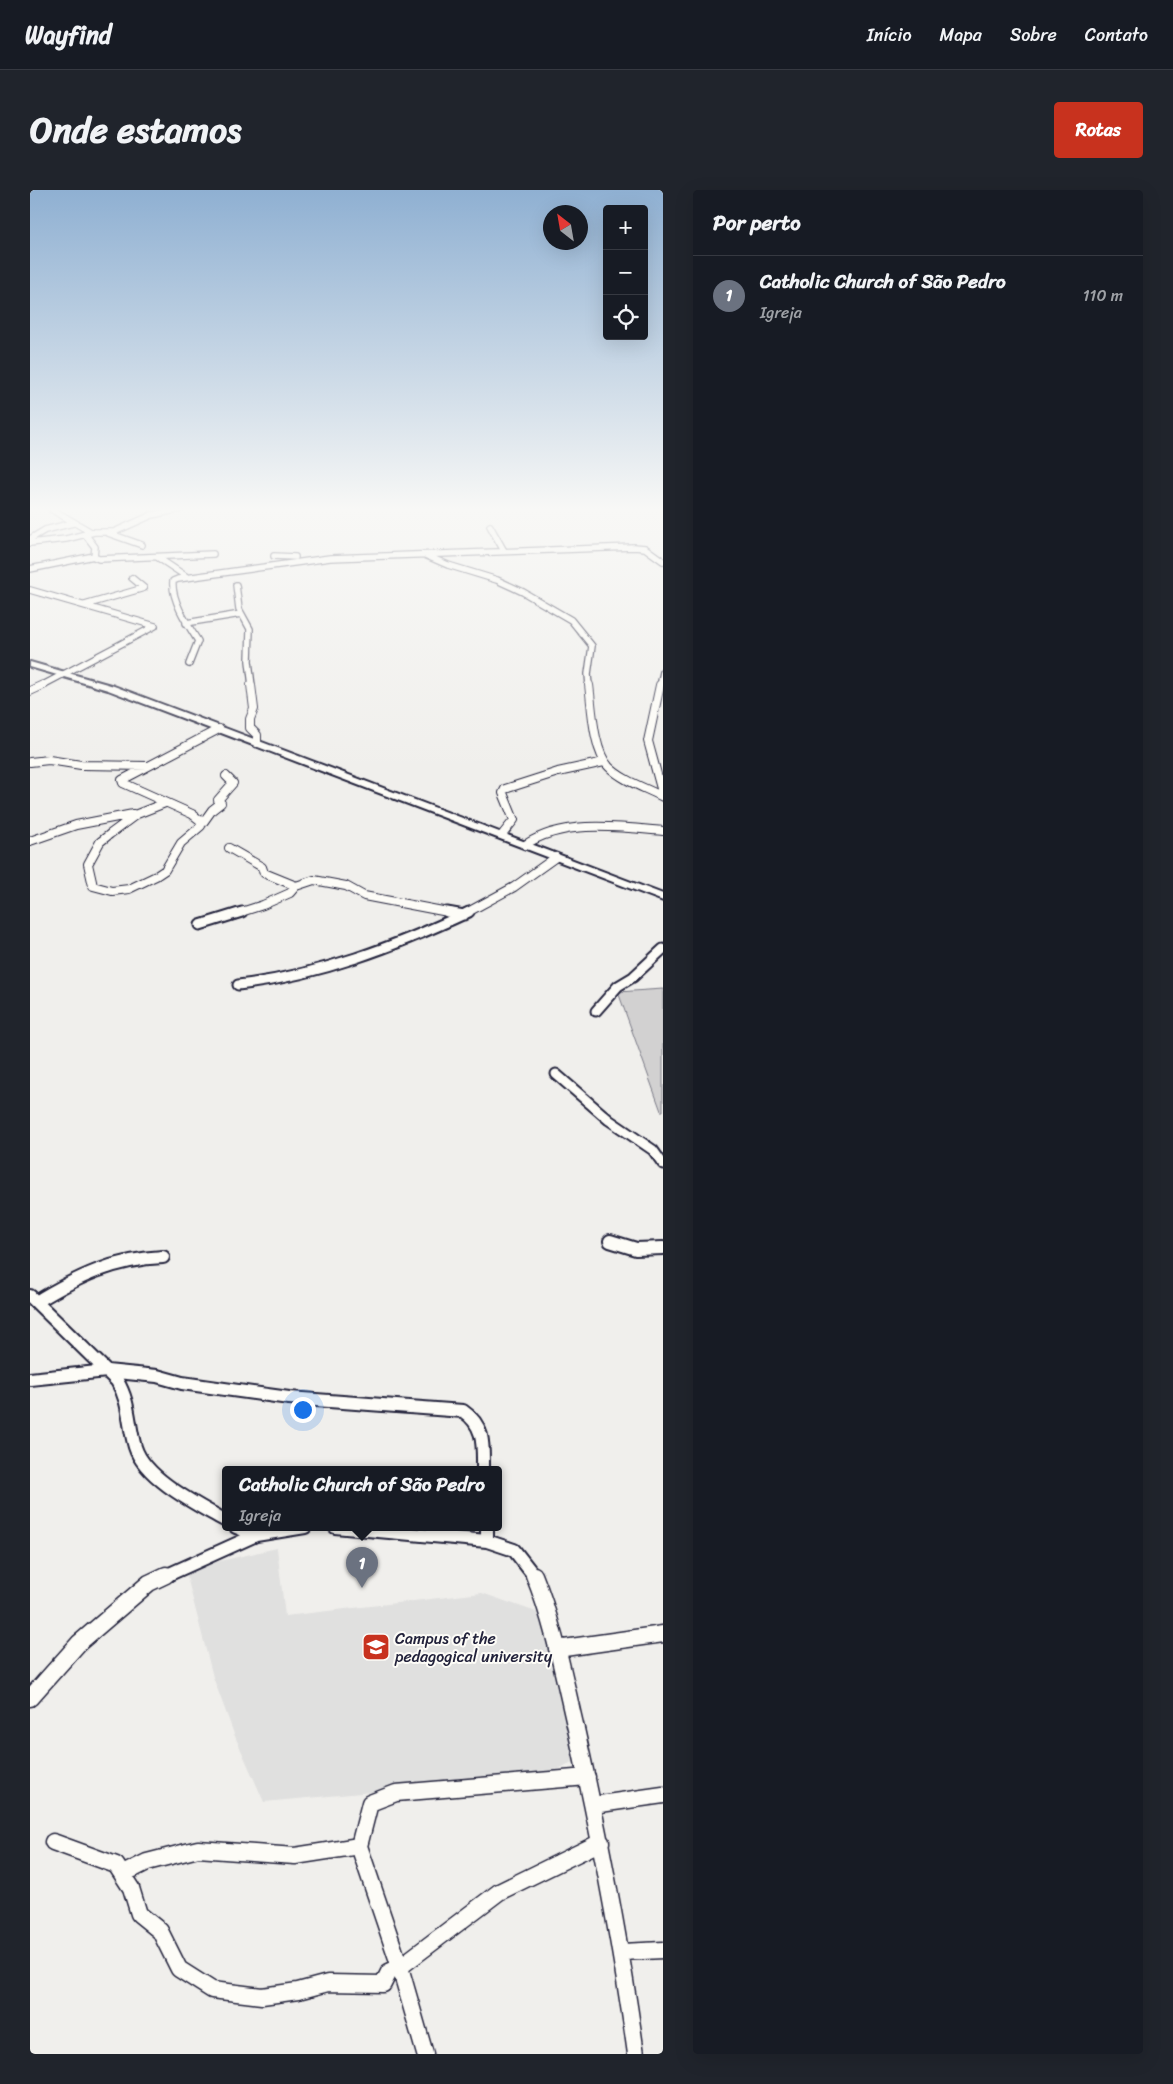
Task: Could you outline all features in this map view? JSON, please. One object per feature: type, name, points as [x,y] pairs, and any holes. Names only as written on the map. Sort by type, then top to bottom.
[{"type":"street","points":[[30,691],[68,673],[155,626],[52,596]]},
{"type":"street","points":[[84,605],[116,596]]},
{"type":"street","points":[[175,596],[186,623],[198,641],[189,664]]},
{"type":"street","points":[[237,596],[242,619],[250,629],[249,669],[254,708],[250,719],[250,728],[257,735],[257,743]]},
{"type":"street","points":[[529,596],[571,620],[592,646],[588,674],[592,696],[593,720],[604,762],[620,775],[663,796]]},
{"type":"street","points":[[186,623],[241,614]]},
{"type":"street","points":[[33,662],[111,688],[502,835],[663,898]]},
{"type":"street","points":[[663,672],[648,741],[663,796]]},
{"type":"street","points":[[202,824],[192,814],[165,803],[122,780],[219,729]]},
{"type":"street","points":[[30,762],[46,758],[81,765],[136,762],[148,766]]},
{"type":"street","points":[[502,835],[514,820],[503,793],[505,789],[558,772],[604,762]]},
{"type":"street","points":[[136,814],[100,842],[88,864],[92,886],[112,890],[129,889],[165,870],[181,843],[198,830],[212,810],[222,802],[218,800],[233,783],[226,776]]},
{"type":"street","points":[[30,842],[76,825],[136,814],[165,803]]},
{"type":"street","points":[[525,845],[537,835],[576,829],[608,828],[663,831]]},
{"type":"street","points":[[229,848],[262,867],[264,873],[296,886]]},
{"type":"street","points":[[238,985],[276,981],[321,969],[415,936],[464,915],[527,880],[556,857]]},
{"type":"street","points":[[200,924],[274,901],[290,893],[296,886],[320,880],[346,886],[364,896],[464,915]]},
{"type":"street","points":[[596,1011],[618,986],[633,977],[663,949]]},
{"type":"street","points":[[556,1074],[609,1120],[653,1150],[662,1162]]},
{"type":"street","points":[[610,1241],[633,1250],[647,1251],[663,1248]]},
{"type":"street","points":[[163,1258],[137,1258],[90,1270],[33,1299],[107,1371],[126,1393],[136,1451],[145,1464],[189,1500],[222,1519]]},
{"type":"street","points":[[30,1379],[107,1371],[157,1376],[182,1383],[289,1398],[463,1411],[475,1417],[481,1429],[484,1466]]},
{"type":"street","points":[[246,1531],[256,1535]]},
{"type":"street","points":[[30,1698],[79,1642],[149,1583],[256,1535],[280,1531]]},
{"type":"street","points":[[422,1531],[487,1534],[514,1550],[535,1576],[557,1649],[594,1805],[622,1952],[636,2054]]},
{"type":"street","points":[[557,1649],[663,1634]]},
{"type":"street","points":[[425,2054],[400,1967],[359,1846],[370,1804],[396,1793],[587,1777]]},
{"type":"street","points":[[594,1805],[663,1794]]},
{"type":"street","points":[[54,1842],[116,1866],[123,1874],[139,1914],[160,1931],[178,1969],[212,1990],[262,1996],[298,1991],[328,1983],[383,1984],[389,1972],[400,1967],[499,1892],[601,1842]]},
{"type":"street","points":[[123,1874],[146,1862],[198,1849],[295,1856],[359,1846]]},
{"type":"street","points":[[622,1952],[663,1950]]},
{"type":"shaded area","points":[[663,989],[663,1111],[661,1111],[618,992]]},
{"type":"shaded area","name":"Campus of the pedagogical university","points":[[277,1548],[285,1616],[482,1593],[539,1613],[574,1761],[551,1773],[523,1778],[264,1802],[234,1734],[213,1677],[185,1569]]},
{"type":"place","name":"Catholic Church of São Pedro","points":[[362,1588]]},
{"type":"place","name":"Campus of the pedagogical university","points":[[376,1647]]}]
